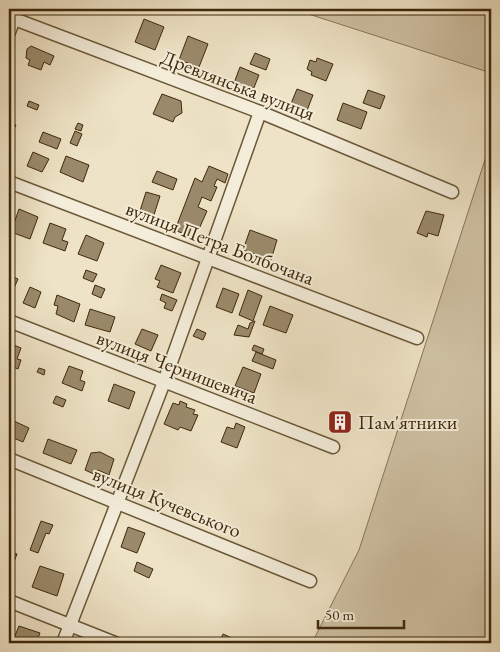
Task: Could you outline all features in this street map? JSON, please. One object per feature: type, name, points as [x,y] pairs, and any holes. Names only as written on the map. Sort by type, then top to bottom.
[{"type":"street","points":[[9,32],[11,18]]},
{"type":"street","name":"Древлянська вулиця","points":[[11,18],[260,112],[452,192]]},
{"type":"street","points":[[63,643],[164,382],[260,112]]},
{"type":"street","name":"вулиця Петра Болбочана","points":[[9,182],[417,338]]},
{"type":"street","name":"вулиця Чернишевича","points":[[9,321],[333,447]]},
{"type":"street","name":"вулиця Кучевського","points":[[9,459],[310,581]]},
{"type":"street","points":[[9,602],[115,643]]},
{"type":"shaded area","points":[[293,9],[491,9],[491,73]]},
{"type":"shaded area","points":[[491,141],[491,643],[312,643],[359,550]]},
{"type":"building","points":[[150,9],[165,9],[163,14]]},
{"type":"building","points":[[144,19],[164,27],[155,50],[135,42]]},
{"type":"building","points":[[188,36],[208,44],[199,67],[179,60]]},
{"type":"building","points":[[31,46],[54,56],[50,65],[44,62],[41,70],[28,65],[30,60],[26,58],[27,49]]},
{"type":"building","points":[[255,53],[270,59],[266,70],[250,64]]},
{"type":"building","points":[[317,58],[333,64],[326,81],[311,75],[312,72],[307,69],[310,60],[316,62]]},
{"type":"building","points":[[240,67],[259,75],[253,90],[234,83]]},
{"type":"building","points":[[297,89],[313,95],[306,113],[290,106]]},
{"type":"building","points":[[368,90],[385,96],[380,109],[363,103]]},
{"type":"building","points":[[162,94],[181,101],[182,113],[175,117],[173,122],[153,114]]},
{"type":"building","points":[[29,101],[39,105],[37,110],[27,106]]},
{"type":"building","points":[[343,103],[367,112],[361,129],[337,120]]},
{"type":"building","points":[[9,122],[16,125],[12,133],[9,132]]},
{"type":"building","points":[[78,123],[83,125],[81,131],[75,129]]},
{"type":"building","points":[[75,131],[82,134],[77,146],[70,143]]},
{"type":"building","points":[[43,132],[61,139],[57,149],[39,142]]},
{"type":"building","points":[[33,152],[49,159],[42,172],[27,166]]},
{"type":"building","points":[[66,156],[89,165],[83,182],[60,172]]},
{"type":"building","points":[[209,166],[228,174],[225,183],[217,179],[214,186],[217,187],[211,201],[202,197],[198,207],[207,211],[199,229],[192,226],[188,236],[175,230],[195,178],[202,182]]},
{"type":"building","points":[[157,171],[177,179],[173,190],[152,182]]},
{"type":"building","points":[[146,192],[160,196],[153,218],[139,214]]},
{"type":"building","points":[[19,209],[38,217],[30,239],[11,232]]},
{"type":"building","points":[[426,211],[444,215],[438,236],[428,233],[427,237],[417,233]]},
{"type":"building","points":[[50,223],[66,229],[62,240],[68,242],[65,251],[43,243]]},
{"type":"building","points":[[250,230],[277,240],[271,260],[243,250]]},
{"type":"building","points":[[86,235],[104,243],[97,261],[78,254]]},
{"type":"building","points":[[161,265],[181,273],[173,293],[157,287],[160,281],[155,279]]},
{"type":"building","points":[[86,270],[97,274],[93,282],[83,278]]},
{"type":"building","points":[[9,275],[18,279],[10,297],[9,297]]},
{"type":"building","points":[[95,285],[105,289],[101,298],[92,294]]},
{"type":"building","points":[[30,287],[41,292],[35,308],[23,303]]},
{"type":"building","points":[[223,288],[239,294],[232,313],[216,307]]},
{"type":"building","points":[[248,290],[262,296],[253,321],[239,315]]},
{"type":"building","points":[[162,294],[177,300],[172,311],[164,308],[166,303],[160,300]]},
{"type":"building","points":[[57,295],[80,304],[74,322],[56,314],[58,306],[54,305]]},
{"type":"building","points":[[270,306],[293,315],[286,333],[263,325]]},
{"type":"building","points":[[90,309],[115,317],[110,332],[85,325]]},
{"type":"building","points":[[255,321],[249,337],[234,335],[238,325],[248,329],[250,323]]},
{"type":"building","points":[[142,329],[158,335],[151,351],[135,344]]},
{"type":"building","points":[[197,329],[206,333],[203,340],[193,336]]},
{"type":"building","points":[[9,343],[21,348],[17,359],[21,360],[18,369],[9,365]]},
{"type":"building","points":[[254,345],[264,349],[262,354],[252,350]]},
{"type":"building","points":[[256,352],[276,360],[273,369],[252,361]]},
{"type":"building","points":[[69,366],[83,371],[80,380],[85,382],[82,391],[62,383]]},
{"type":"building","points":[[243,367],[261,374],[254,393],[235,386]]},
{"type":"building","points":[[39,368],[45,370],[44,375],[37,372]]},
{"type":"building","points":[[114,384],[135,392],[129,409],[108,401]]},
{"type":"building","points":[[56,396],[66,400],[63,407],[53,403]]},
{"type":"building","points":[[180,401],[187,404],[186,407],[195,410],[193,414],[198,415],[191,431],[180,427],[178,430],[164,424],[173,403],[179,405]]},
{"type":"building","name":"Пам'ятники","points":[[340,416],[344,418],[340,427],[336,425]]},
{"type":"building","points":[[14,421],[29,428],[23,442],[9,436]]},
{"type":"building","points":[[236,423],[245,427],[237,448],[221,442],[227,427],[234,429]]},
{"type":"building","points":[[48,439],[77,450],[71,464],[43,453]]},
{"type":"building","points":[[100,452],[114,459],[109,475],[98,470],[96,475],[85,470],[91,453]]},
{"type":"building","points":[[41,521],[53,525],[49,534],[46,533],[38,553],[30,550]]},
{"type":"building","points":[[128,527],[145,533],[137,553],[121,547]]},
{"type":"building","points":[[9,551],[17,554],[9,574]]},
{"type":"building","points":[[137,562],[153,569],[149,578],[134,571]]},
{"type":"building","points":[[40,566],[64,574],[57,596],[32,587]]},
{"type":"building","points":[[19,626],[40,633],[36,643],[12,643]]},
{"type":"building","points":[[223,634],[239,641],[238,643],[219,643]]},
{"type":"place","name":"Пам'ятники","points":[[340,422]]}]
